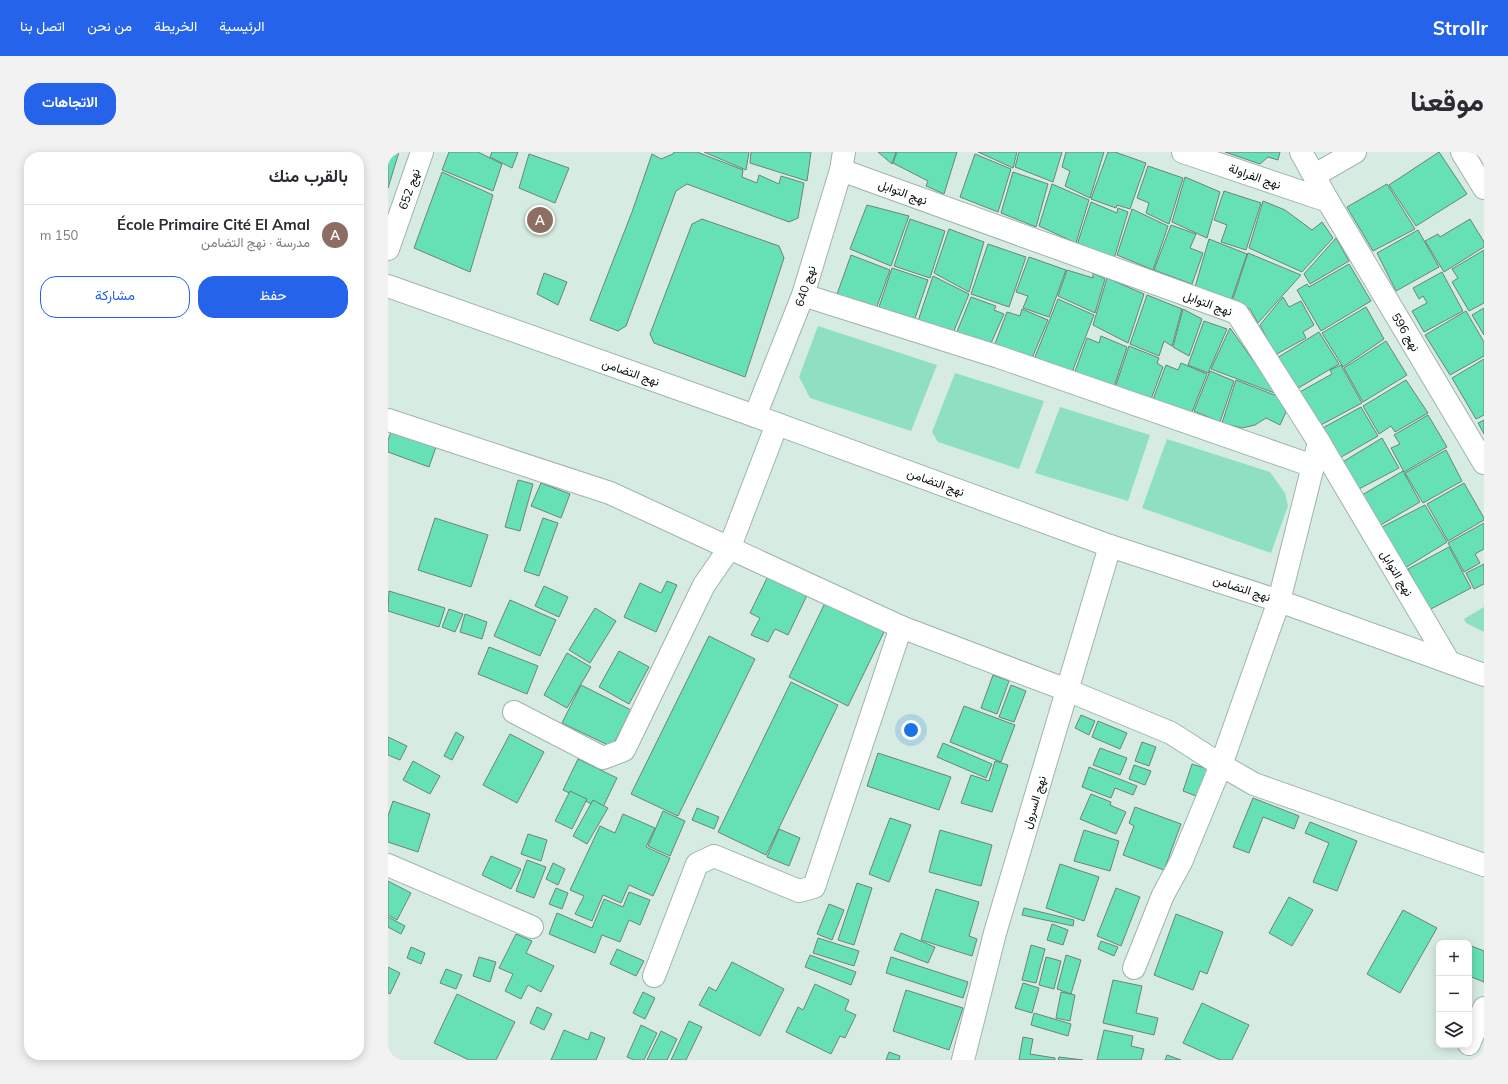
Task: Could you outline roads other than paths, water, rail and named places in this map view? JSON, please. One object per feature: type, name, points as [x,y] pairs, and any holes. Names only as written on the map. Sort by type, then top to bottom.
[{"type":"street","name":"نهج 652","points":[[388,248],[422,152]]},
{"type":"street","name":"نهج الفراولة","points":[[1183,152],[1328,201]]},
{"type":"street","name":"نهج 596","points":[[1301,152],[1328,201],[1484,463]]},
{"type":"street","points":[[1315,175],[1355,152]]},
{"type":"street","points":[[1462,152],[1484,188]]},
{"type":"street","name":"نهج 640","points":[[756,416],[803,295],[843,161]]},
{"type":"street","name":"نهج التوابل","points":[[843,161],[1237,313],[1319,442],[1449,662]]},
{"type":"street","name":"نهج التضامن","points":[[388,286],[756,416],[1110,546],[1279,601],[1484,675]]},
{"type":"street","points":[[803,295],[999,357],[1313,466]]},
{"type":"street","points":[[388,420],[610,493],[901,627],[1067,690],[1171,733],[1254,784],[1484,865]]},
{"type":"street","points":[[514,712],[603,758],[624,750],[704,585],[730,549],[777,424]]},
{"type":"street","points":[[1134,968],[1163,895],[1182,862],[1221,765],[1279,601],[1319,442]]},
{"type":"street","name":"نهج السرول","points":[[963,1060],[995,933],[1110,546]]},
{"type":"street","points":[[654,976],[697,864],[714,856],[800,891],[814,887],[901,627]]},
{"type":"street","points":[[388,865],[532,926]]},
{"type":"street","points":[[1472,1037],[1484,1008]]},
{"type":"street","points":[[1462,1060],[1467,1048]]},
{"type":"place","name":"École Primaire Cité El Amal","points":[[540,220]]}]
